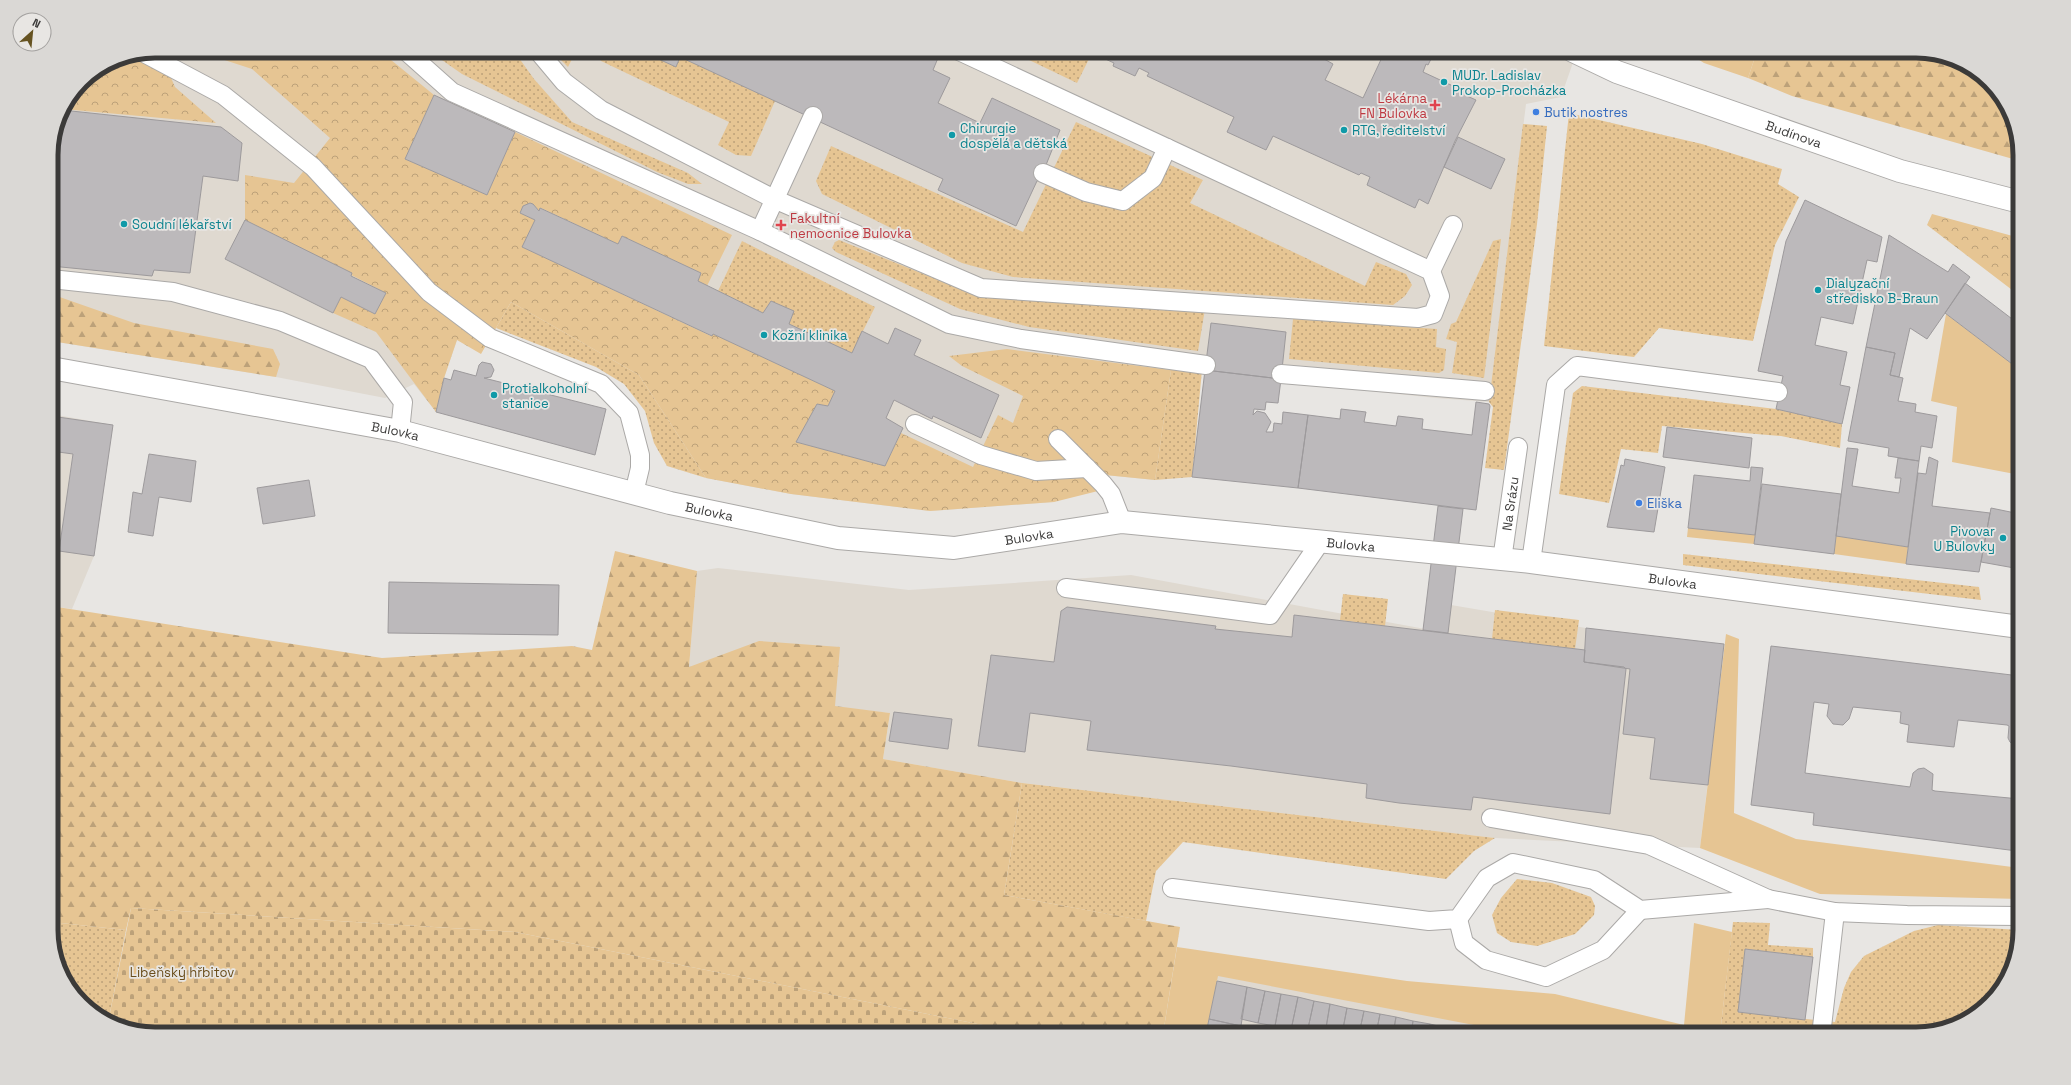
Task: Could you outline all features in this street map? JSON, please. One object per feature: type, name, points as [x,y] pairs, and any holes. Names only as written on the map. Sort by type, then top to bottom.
[{"type":"street","name":"Budínova","points":[[1588,58],[1617,72],[1900,171],[2013,200]]},
{"type":"street","name":"Bulovka","points":[[58,369],[400,431],[670,503],[838,538],[954,548],[1122,522],[1531,562],[2013,626]]},
{"type":"lane","points":[[154,58],[223,95],[313,167],[430,292],[490,338],[601,384],[629,413],[640,455],[640,468],[634,494]]},
{"type":"lane","points":[[414,58],[452,92],[760,231],[949,324],[1020,339],[1206,365]]},
{"type":"lane","points":[[544,58],[564,82],[601,110],[774,199],[981,288],[1418,318],[1434,314],[1440,296],[1431,271],[974,58]]},
{"type":"lane","points":[[760,231],[813,116]]},
{"type":"lane","points":[[1043,172],[1086,192],[1123,201],[1136,193],[1153,178],[1167,148]]},
{"type":"lane","points":[[1431,271],[1453,225]]},
{"type":"lane","points":[[58,279],[173,292],[280,321],[371,359],[403,402],[400,431]]},
{"type":"lane","points":[[1531,562],[1556,385],[1577,366],[1778,392]]},
{"type":"lane","points":[[1281,374],[1485,391]]},
{"type":"lane","points":[[915,424],[981,455],[1036,471],[1087,468]]},
{"type":"lane","points":[[1058,439],[1111,494],[1122,522]]},
{"type":"lane","name":"Na Srázu","points":[[1502,560],[1518,448]]},
{"type":"lane","points":[[1066,588],[1270,615],[1322,542]]},
{"type":"lane","points":[[1491,818],[1649,845],[1768,899],[1835,912],[1907,915],[2013,916]]},
{"type":"lane","points":[[1640,910],[1603,950],[1546,977],[1486,960],[1464,943],[1458,919],[1487,878],[1513,863],[1594,880],[1640,910],[1768,899]]},
{"type":"lane","points":[[1172,888],[1429,921],[1458,919]]},
{"type":"lane","points":[[1822,1027],[1835,912]]},
{"type":"shaded area","name":"Fakultní nemocnice Bulovka","points":[[155,58],[1575,58],[1561,97],[1526,104],[1489,402],[1436,398],[1171,370],[1155,480],[1105,475],[1054,502],[930,511],[791,494],[706,478],[639,375],[511,302],[457,340],[444,378],[436,412],[414,384],[385,398],[276,377],[58,342],[58,149],[61,130],[71,106],[78,96],[86,86],[106,71],[130,61]]},
{"type":"shaded area","points":[[58,415],[113,425],[94,556],[72,609],[58,607]]},
{"type":"shaded area","points":[[718,568],[909,590],[1131,575],[1447,633],[1451,605],[1586,628],[1724,644],[1700,848],[1495,838],[1022,783],[883,759],[890,713],[835,707],[689,667],[697,571]]},
{"type":"shaded area","points":[[1214,972],[1516,1027],[1202,1027]]},
{"type":"green space","points":[[162,58],[175,87],[216,123],[69,110],[86,86],[106,71],[130,61]]},
{"type":"green space","points":[[218,58],[389,58],[434,95],[405,159],[487,195],[515,132],[732,235],[707,286],[698,281],[701,273],[622,236],[618,244],[541,208],[539,211],[533,204],[530,203],[523,206],[520,213],[535,220],[522,247],[711,336],[713,334],[835,391],[828,406],[817,404],[796,442],[885,466],[901,433],[973,467],[998,415],[1013,423],[1023,396],[962,366],[949,356],[1007,349],[1171,370],[1155,480],[1105,475],[1098,491],[1054,502],[930,511],[791,494],[706,478],[639,375],[511,302],[481,354],[457,340],[444,378],[436,412],[376,332],[333,313],[341,297],[375,314],[386,293],[245,220],[245,175],[294,183],[330,138],[252,69]]},
{"type":"green space","points":[[439,58],[519,58],[534,79],[572,122],[688,173],[702,184],[688,184],[657,172],[462,74]]},
{"type":"green space","points":[[559,58],[572,58],[568,67]]},
{"type":"green space","points":[[599,58],[656,58],[676,67],[680,58],[682,58],[775,101],[751,156],[736,155],[718,145],[729,122],[601,61]]},
{"type":"green space","points":[[1025,58],[1090,58],[1077,83]]},
{"type":"green space","points":[[1696,58],[1755,58],[1748,78],[1704,63]]},
{"type":"green space","points":[[1755,58],[1916,58],[1941,61],[1970,74],[1989,91],[1997,101],[2008,124],[2013,149],[2013,159],[1792,96],[1748,78]]},
{"type":"green space","points":[[1569,113],[1702,144],[1782,169],[1778,184],[1799,197],[1775,245],[1753,341],[1659,328],[1634,357],[1544,346]]},
{"type":"green space","points":[[1076,122],[1203,180],[1190,203],[1365,286],[1376,262],[1406,274],[1412,285],[1405,296],[1393,305],[1013,277],[962,263],[822,194],[816,181],[831,146],[1023,232]]},
{"type":"green space","points":[[1523,124],[1547,126],[1537,224],[1504,470],[1485,468],[1493,407],[1489,402]]},
{"type":"green space","points":[[1932,214],[2013,236],[2013,291],[1927,225]]},
{"type":"green space","points":[[1501,239],[1484,378],[1452,373],[1457,342],[1446,339],[1451,324],[1456,322],[1493,241]]},
{"type":"green space","points":[[839,240],[973,294],[1205,309],[1198,351],[1029,327],[960,309],[836,252],[832,248],[835,242]]},
{"type":"green space","points":[[742,241],[875,307],[852,353],[789,324],[793,311],[771,301],[763,313],[718,291]]},
{"type":"green space","points":[[58,296],[134,323],[273,349],[280,364],[276,377],[58,342]]},
{"type":"green space","points":[[511,302],[639,375],[706,478],[667,466],[654,443],[645,411],[624,384],[596,367],[496,328]]},
{"type":"green space","points":[[1946,314],[2013,365],[2013,474],[1952,462],[1957,407],[1931,401]]},
{"type":"green space","points":[[1293,319],[1437,329],[1436,347],[1446,349],[1444,370],[1439,373],[1289,359]]},
{"type":"green space","points":[[1171,370],[1202,370],[1192,477],[1155,480]]},
{"type":"green space","points":[[1582,386],[1776,409],[1842,424],[1840,448],[1781,436],[1662,426],[1658,453],[1621,449],[1609,503],[1559,494],[1573,393]]},
{"type":"green space","points":[[1688,528],[1755,535],[1754,544],[1687,537]]},
{"type":"green space","points":[[1836,536],[1908,547],[1906,564],[1834,554]]},
{"type":"green space","points":[[615,551],[697,571],[689,667],[759,641],[840,647],[835,706],[890,713],[883,759],[1022,783],[1004,895],[1180,927],[1164,1027],[993,1027],[515,932],[131,908],[126,930],[58,923],[58,607],[382,658],[572,646],[592,650]]},
{"type":"green space","points":[[1683,554],[1979,587],[1981,600],[1683,565]]},
{"type":"green space","points":[[1343,594],[1388,599],[1385,626],[1340,620]]},
{"type":"green space","points":[[1495,610],[1579,620],[1575,649],[1492,639]]},
{"type":"green space","points":[[1726,634],[1739,639],[1734,813],[1796,839],[2013,867],[2013,899],[1820,894],[1700,848]]},
{"type":"green space","points":[[1022,783],[1495,838],[1474,851],[1446,879],[1183,842],[1156,871],[1146,921],[1004,895]]},
{"type":"green space","points":[[1517,879],[1552,883],[1591,897],[1595,906],[1594,915],[1575,934],[1537,946],[1511,942],[1497,933],[1492,915],[1501,898]]},
{"type":"green space","name":"Libeňský hřbitov","points":[[131,908],[515,932],[993,1027],[155,1027],[130,1024],[109,1016]]},
{"type":"green space","points":[[1733,922],[1770,923],[1768,945],[1813,948],[1813,957],[1745,949],[1738,1012],[1835,1022],[1844,988],[1851,972],[1864,956],[1914,931],[1938,925],[2013,930],[2008,961],[1997,984],[1980,1003],[1970,1011],[1953,1020],[1941,1024],[1916,1027],[1729,1027],[1721,1025]]},
{"type":"green space","points":[[58,923],[126,930],[109,1016],[91,1003],[74,984],[63,961],[58,936]]},
{"type":"green space","points":[[1694,923],[1732,932],[1721,1025],[1729,1027],[1484,1027],[1218,976],[1207,1027],[1164,1027],[1177,947],[1407,981],[1555,994],[1684,1025]]},
{"type":"building","name":"Chirurgie dospělá a dětská","points":[[656,58],[680,58],[676,67]]},
{"type":"building","name":"Chirurgie dospělá a dětská","points":[[682,58],[938,58],[933,70],[950,78],[938,103],[980,123],[992,98],[1060,130],[1040,180],[1037,181],[1016,226],[938,190],[943,179]]},
{"type":"building","name":"RTG, ředitelství","points":[[1103,58],[1322,58],[1333,64],[1325,80],[1363,98],[1382,58],[1432,58],[1428,65],[1426,64],[1423,72],[1468,93],[1467,96],[1476,100],[1455,141],[1428,204],[1419,199],[1415,208],[1367,185],[1370,177],[1361,173],[1359,175],[1273,136],[1266,150],[1227,132],[1234,117],[1147,76],[1149,73],[1139,68],[1135,76],[1113,66],[1114,63]]},
{"type":"building","points":[[434,95],[515,132],[487,195],[405,159]]},
{"type":"building","name":"Soudní lékařství","points":[[69,111],[221,127],[242,143],[238,181],[203,176],[190,273],[154,270],[152,276],[58,267],[58,149],[61,130]]},
{"type":"building","points":[[1458,137],[1505,159],[1491,189],[1444,167]]},
{"type":"building","name":"Dialyzační středisko B-Braun","points":[[1805,200],[1882,237],[1877,262],[1867,260],[1853,324],[1821,317],[1815,345],[1847,352],[1840,385],[1850,387],[1842,424],[1776,409],[1783,376],[1758,371],[1786,241]]},
{"type":"building","name":"Kožní klinika","points":[[530,203],[533,204],[539,211],[540,208],[618,244],[622,236],[701,273],[698,281],[763,313],[771,301],[794,311],[789,324],[852,353],[862,331],[888,344],[895,328],[921,340],[914,355],[999,395],[981,438],[933,416],[932,419],[894,400],[886,418],[903,428],[885,466],[796,442],[817,404],[828,406],[835,391],[713,334],[712,336],[522,247],[535,220],[520,213],[523,206]]},
{"type":"building","points":[[245,220],[352,273],[351,276],[386,293],[375,314],[341,297],[333,313],[225,259]]},
{"type":"building","points":[[1889,235],[1948,272],[1953,264],[1970,277],[1927,339],[1910,328],[1899,377],[1890,375],[1895,353],[1866,347]]},
{"type":"building","points":[[1965,283],[2013,320],[2013,365],[1945,313]]},
{"type":"building","points":[[1211,323],[1286,332],[1281,379],[1205,370]]},
{"type":"building","points":[[1866,347],[1895,353],[1890,375],[1903,378],[1898,401],[1916,404],[1915,412],[1937,416],[1932,448],[1921,446],[1919,461],[1888,456],[1889,448],[1848,441]]},
{"type":"building","name":"Protialkoholní stanice","points":[[482,362],[491,364],[494,370],[491,377],[484,378],[606,409],[595,455],[436,412],[444,378],[451,380],[454,370],[476,376],[479,365]]},
{"type":"building","points":[[1205,370],[1281,379],[1278,403],[1266,402],[1265,410],[1254,409],[1253,415],[1257,411],[1265,413],[1271,422],[1266,432],[1273,432],[1274,423],[1282,424],[1283,412],[1308,415],[1298,488],[1192,477]]},
{"type":"building","points":[[1476,402],[1489,404],[1490,406],[1476,510],[1298,488],[1308,415],[1340,419],[1341,409],[1366,412],[1364,422],[1396,426],[1398,416],[1423,419],[1422,429],[1472,435]]},
{"type":"building","points":[[58,417],[113,425],[94,556],[59,551],[73,454],[58,452]]},
{"type":"building","points":[[1667,427],[1752,438],[1749,468],[1663,457]]},
{"type":"building","points":[[1847,448],[1858,449],[1852,486],[1899,493],[1901,478],[1895,478],[1898,458],[1919,461],[1908,547],[1836,536]]},
{"type":"building","points":[[149,454],[196,461],[191,502],[159,497],[153,536],[128,532],[133,492],[142,494]]},
{"type":"building","points":[[1929,457],[1938,461],[1932,506],[1990,513],[1979,572],[1906,564],[1918,473],[1926,474]]},
{"type":"building","points":[[1625,459],[1665,467],[1654,532],[1607,527],[1621,465],[1624,466]]},
{"type":"building","points":[[1751,467],[1763,468],[1755,535],[1688,528],[1694,475],[1750,481]]},
{"type":"building","points":[[309,480],[315,516],[263,524],[257,488]]},
{"type":"building","points":[[1762,484],[1841,494],[1834,554],[1754,544]]},
{"type":"building","points":[[1438,506],[1463,509],[1448,633],[1423,630]]},
{"type":"building","name":"Pivovar U Bulovky","points":[[1991,508],[2013,513],[2013,568],[1981,562]]},
{"type":"building","points":[[389,582],[559,585],[558,635],[388,633]]},
{"type":"building","points":[[1067,607],[1216,626],[1215,629],[1292,637],[1294,615],[1585,650],[1584,662],[1624,667],[1626,669],[1610,814],[1473,797],[1471,810],[1399,803],[1366,798],[1367,784],[1231,766],[1087,750],[1091,721],[1030,713],[1025,752],[978,746],[991,655],[1054,662],[1061,611]]},
{"type":"building","points":[[1586,628],[1724,644],[1708,785],[1650,779],[1655,738],[1623,734],[1630,669],[1584,662]]},
{"type":"building","points":[[1771,646],[2013,675],[2013,744],[2008,738],[2009,726],[2007,725],[1958,720],[1954,747],[1907,742],[1909,725],[1900,723],[1901,712],[1853,707],[1849,719],[1843,725],[1833,724],[1827,716],[1829,704],[1814,702],[1805,773],[1910,787],[1913,773],[1918,769],[1924,768],[1933,774],[1932,790],[2013,798],[2013,850],[1813,825],[1814,813],[1751,805]]},
{"type":"building","points":[[894,712],[952,719],[948,749],[889,741]]},
{"type":"building","points":[[1745,949],[1813,957],[1805,1020],[1738,1012]]},
{"type":"building","points":[[1217,981],[1247,987],[1241,1026],[1209,1019]]},
{"type":"building","points":[[1247,987],[1265,991],[1258,1023],[1241,1019]]},
{"type":"building","points":[[1265,991],[1281,994],[1275,1026],[1258,1023]]},
{"type":"building","points":[[1281,994],[1298,997],[1292,1027],[1275,1026]]},
{"type":"building","points":[[1298,997],[1314,1001],[1308,1027],[1292,1027]]},
{"type":"building","points":[[1314,1001],[1330,1004],[1326,1027],[1308,1027]]},
{"type":"building","points":[[1330,1004],[1347,1008],[1343,1027],[1326,1027]]},
{"type":"building","points":[[1347,1008],[1364,1011],[1361,1027],[1343,1027]]},
{"type":"building","points":[[1364,1011],[1380,1014],[1377,1027],[1361,1027]]},
{"type":"building","points":[[1380,1014],[1396,1017],[1394,1027],[1377,1027]]},
{"type":"building","points":[[1396,1017],[1413,1021],[1412,1027],[1394,1027]]},
{"type":"building","points":[[1209,1019],[1241,1026],[1241,1027],[1207,1027]]},
{"type":"building","points":[[1413,1021],[1430,1024],[1429,1027],[1412,1027]]},
{"type":"building","points":[[1430,1024],[1442,1027],[1429,1027]]},
{"type":"place","name":"MUDr. Ladislav Prokop-Procházka","points":[[1444,82]]},
{"type":"place","name":"Lékárna FN Bulovka","points":[[1435,105]]},
{"type":"place","name":"Butik nostres","points":[[1536,112]]},
{"type":"place","name":"RTG, ředitelství","points":[[1344,130]]},
{"type":"place","name":"Chirurgie dospělá a dětská","points":[[952,135]]},
{"type":"place","name":"Soudní lékařství","points":[[124,224]]},
{"type":"place","name":"Fakultní nemocnice Bulovka","points":[[781,225]]},
{"type":"place","name":"Dialyzační středisko B-Braun","points":[[1818,290]]},
{"type":"place","name":"Kožní klinika","points":[[764,335]]},
{"type":"place","name":"Protialkoholní stanice","points":[[494,395]]},
{"type":"place","name":"Eliška","points":[[1639,503]]},
{"type":"place","name":"Pivovar U Bulovky","points":[[2003,538]]}]
